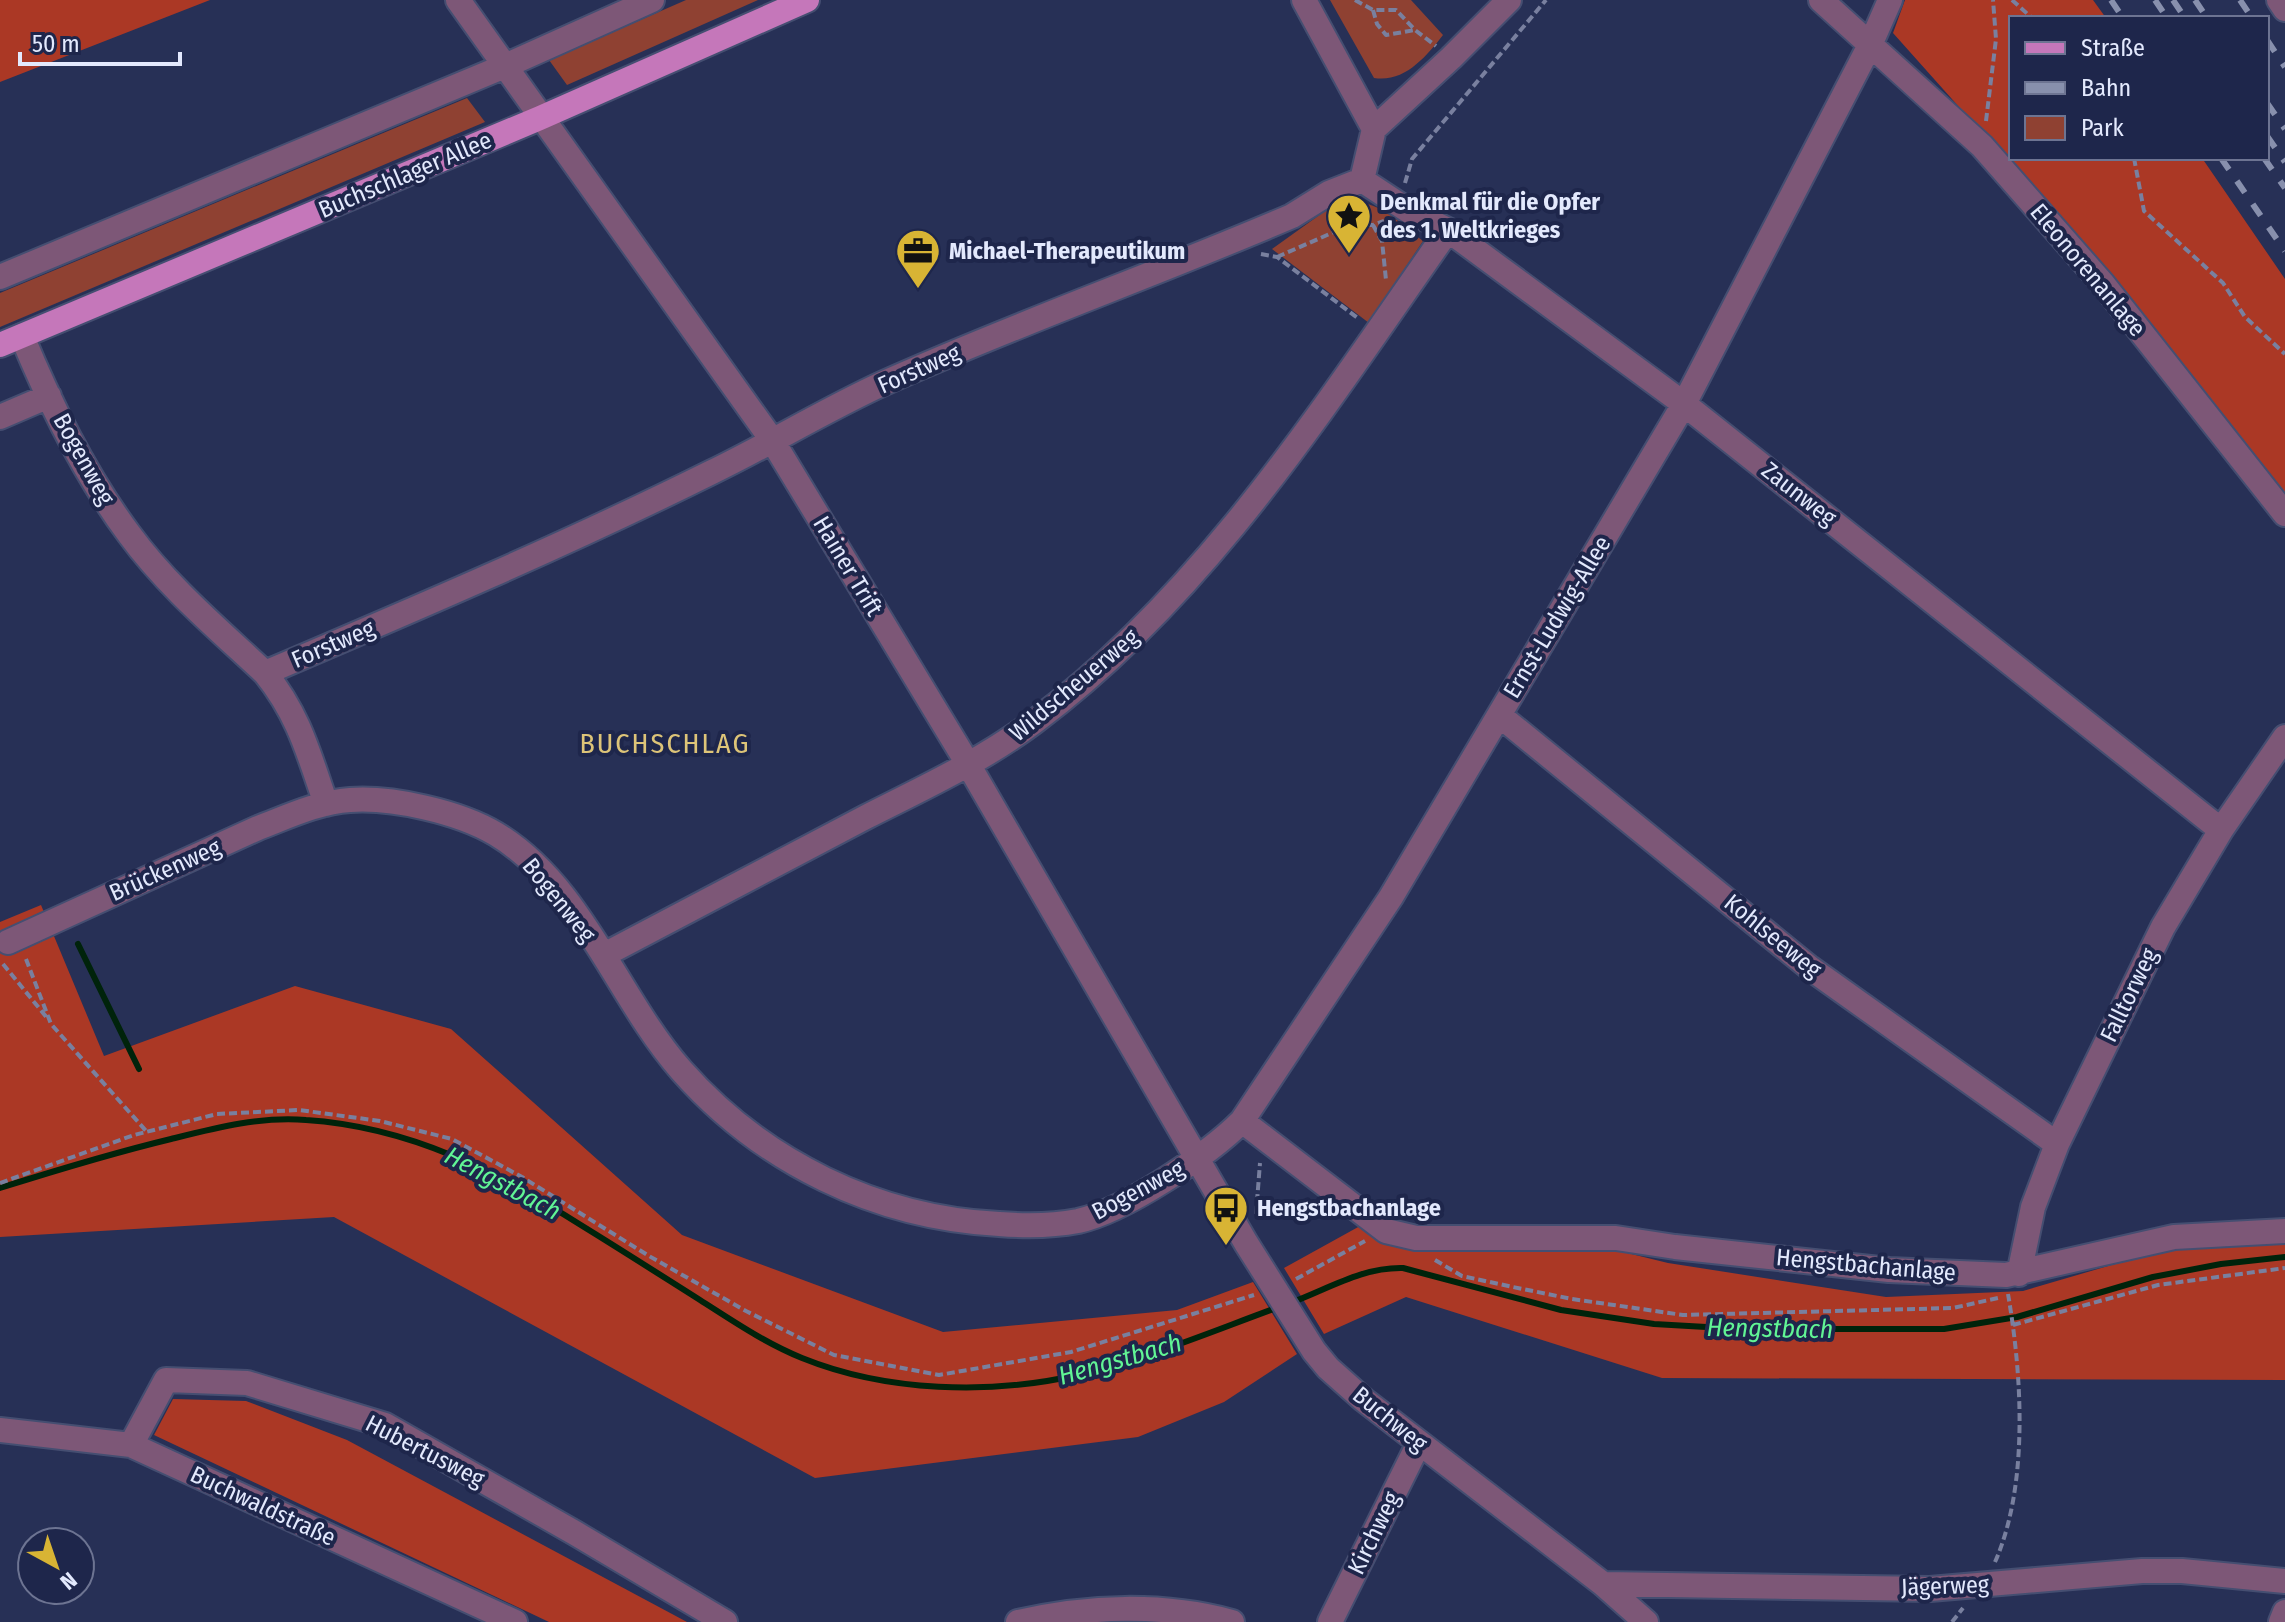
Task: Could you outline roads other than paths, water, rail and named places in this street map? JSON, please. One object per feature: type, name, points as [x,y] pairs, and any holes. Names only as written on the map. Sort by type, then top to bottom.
[{"type":"main road","name":"Buchschlager Allee","points":[[11,341],[540,118],[807,0]]},
{"type":"street","name":"Hainer Trift","points":[[458,0],[772,440],[968,764],[1196,1160]]},
{"type":"street","points":[[0,277],[505,66],[652,0]]},
{"type":"street","points":[[1304,0],[1374,129]]},
{"type":"street","points":[[1362,180],[1374,129],[1509,0]]},
{"type":"street","name":"Eleonorenanlage","points":[[1821,0],[1982,146],[2103,284],[2285,514]]},
{"type":"street","name":"Ernst-Ludwig-Allee","points":[[1196,1160],[1221,1142],[1242,1121],[1391,897],[1684,404],[1871,43],[1890,0]]},
{"type":"street","points":[[2279,0],[2285,9]]},
{"type":"street","name":"Zaunweg","points":[[1362,180],[1448,230],[1684,404],[2221,830]]},
{"type":"street","name":"Forstweg","points":[[265,673],[480,582],[714,471],[897,378],[1050,312],[1222,246],[1292,216],[1329,193],[1362,180]]},
{"type":"street","name":"Wildscheuerweg","points":[[604,955],[999,747],[1094,675],[1142,629],[1247,509],[1448,230]]},
{"type":"street","name":"Bogenweg","points":[[11,341],[49,396],[96,483],[129,535],[154,565],[280,691],[297,720],[326,804],[350,800],[424,808],[475,823],[497,835],[537,868],[558,891],[682,1071],[758,1140],[854,1194],[959,1221],[1021,1225],[1054,1224],[1099,1215],[1196,1160]]},
{"type":"street","points":[[0,417],[49,396]]},
{"type":"street","name":"Kohlseeweg","points":[[1499,715],[1810,968],[2057,1144]]},
{"type":"street","name":"Falltorweg","points":[[2019,1274],[2033,1207],[2057,1144],[2163,927],[2221,830],[2285,737]]},
{"type":"street","name":"Brückenweg","points":[[8,946],[258,828],[326,804]]},
{"type":"street","name":"Hengstbachanlage","points":[[1242,1121],[1386,1231],[1430,1240],[1616,1238],[1889,1270],[2019,1274],[2174,1237],[2285,1231]]},
{"type":"street","name":"Buchweg","points":[[1196,1160],[1295,1321],[1328,1368],[1364,1400],[1603,1584],[1646,1622]]},
{"type":"street","name":"Hubertusweg","points":[[131,1445],[166,1380],[247,1383],[385,1425],[725,1622]]},
{"type":"street","name":"Buchwaldstraße","points":[[0,1430],[131,1445],[515,1622]]},
{"type":"street","name":"Kirchweg","points":[[1330,1622],[1419,1443]]},
{"type":"street","name":"Jägerweg","points":[[1603,1584],[1930,1589],[2142,1571],[2182,1571],[2285,1581]]},
{"type":"street","points":[[1018,1622],[1067,1613],[1116,1609],[1187,1612],[1232,1622]]},
{"type":"street","points":[[2281,1622],[2285,1612]]},
{"type":"waterway","points":[[78,944],[139,1069]]},
{"type":"waterway","name":"Hengstbach","points":[[0,1188],[149,1144],[255,1121],[306,1120],[382,1132],[418,1142],[519,1188],[788,1352],[834,1369],[903,1384],[1010,1386],[1078,1375],[1155,1353],[1279,1307]]},
{"type":"waterway","name":"Hengstbach","points":[[1290,1303],[1359,1275],[1403,1268],[1561,1310],[1654,1324],[1741,1329],[1944,1329],[2017,1317],[2153,1277],[2221,1264],[2285,1257]]},
{"type":"railway","points":[[2111,0],[2122,16]]},
{"type":"railway","points":[[2155,0],[2166,16]]},
{"type":"railway","points":[[2173,0],[2184,16]]},
{"type":"railway","points":[[2195,0],[2206,16]]},
{"type":"railway","points":[[2240,0],[2251,16]]},
{"type":"railway","points":[[2269,43],[2285,67]]},
{"type":"railway","points":[[2269,106],[2285,129]]},
{"type":"railway","points":[[2269,139],[2285,162]]},
{"type":"railway","points":[[2222,160],[2285,251]]},
{"type":"railway","points":[[2265,160],[2285,188]]},
{"type":"place","name":"Denkmal für die Opfer des 1. Weltkrieges","points":[[1349,255]]},
{"type":"place","name":"Michael-Therapeutikum","points":[[918,290]]},
{"type":"place","name":"Hengstbachanlage","points":[[1226,1247]]},
{"type":"district","name":"BUCHSCHLAG","points":[[665,743]]}]
